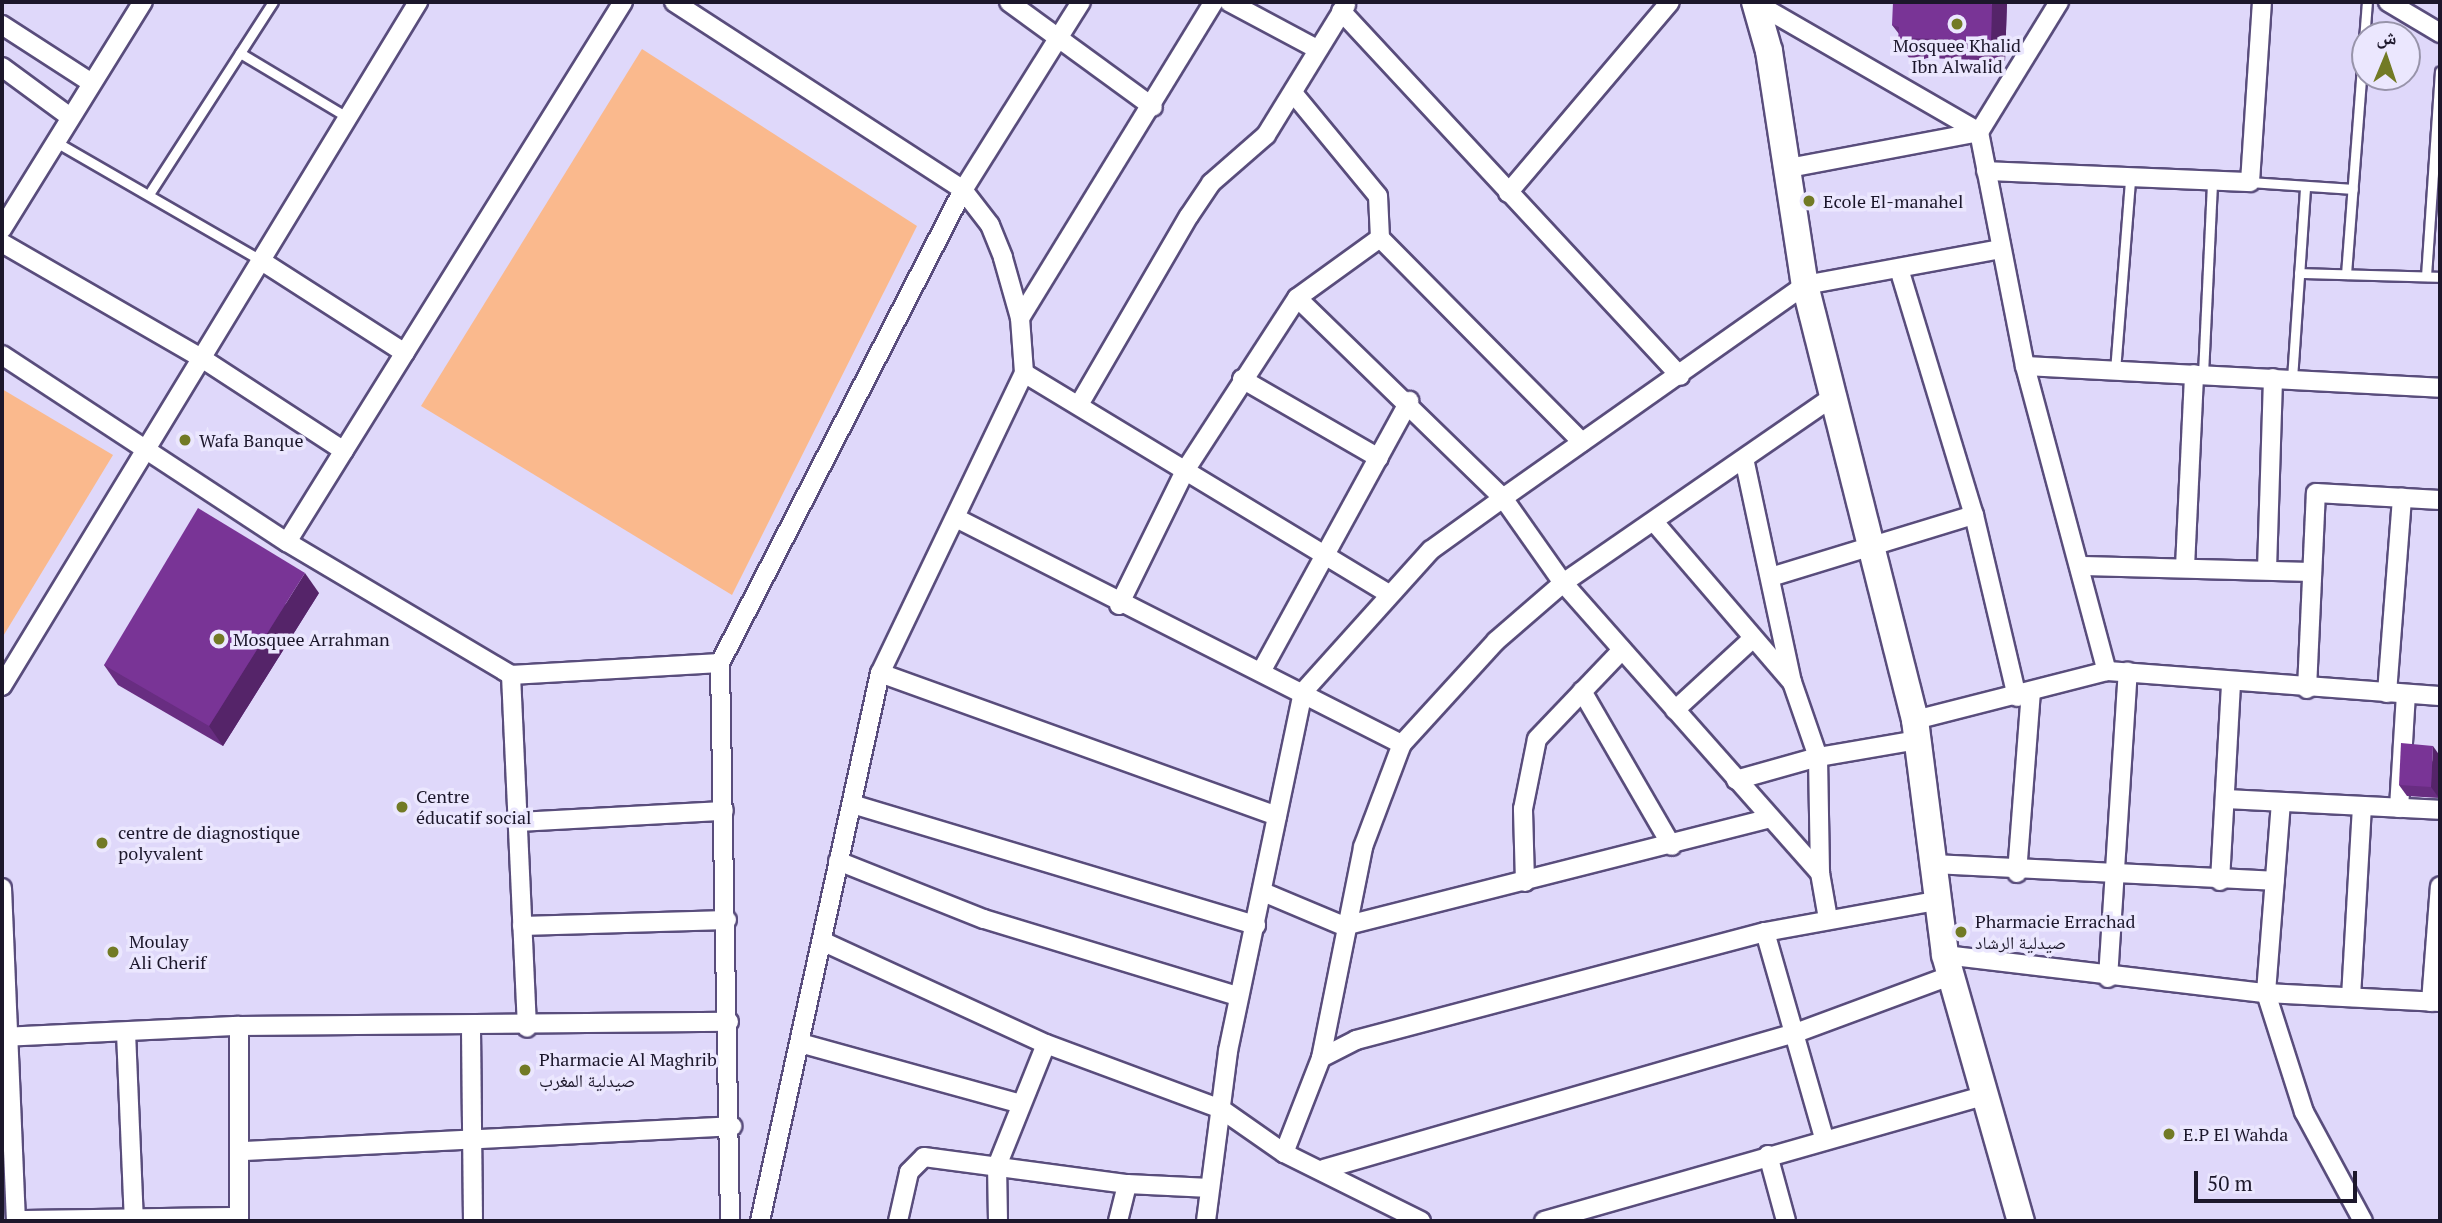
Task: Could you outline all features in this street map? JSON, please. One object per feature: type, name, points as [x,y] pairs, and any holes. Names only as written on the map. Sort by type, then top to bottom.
[{"type":"main road","points":[[1758,4],[1789,168],[1805,285],[1831,398],[1916,730],[1936,901],[1947,965],[1987,1095],[2021,1221]]},
{"type":"street","points":[[2,229],[90,82],[143,2]]},
{"type":"street","points":[[2,687],[418,2]]},
{"type":"street","points":[[287,542],[623,2]]},
{"type":"street","points":[[674,2],[963,191],[990,225],[1020,318],[1024,373],[880,673],[838,861],[824,942],[760,1221]]},
{"type":"street","points":[[1009,2],[1153,107]]},
{"type":"street","points":[[730,1221],[732,1126],[720,663],[963,191],[1081,2]]},
{"type":"street","points":[[1020,318],[1153,107],[1214,2]]},
{"type":"street","points":[[1229,2],[1317,49]]},
{"type":"street","points":[[1508,193],[1670,2]]},
{"type":"street","points":[[2059,2],[1979,132],[2025,366],[2083,566],[2107,671]]},
{"type":"street","points":[[1986,171],[2130,180],[2250,182],[2262,2]]},
{"type":"street","points":[[2388,2],[2440,33]]},
{"type":"street","points":[[1758,4],[1979,132]]},
{"type":"street","points":[[1080,402],[1211,183],[1266,135],[1294,94],[1317,49],[1345,7],[1508,193],[1680,376]]},
{"type":"street","points":[[2,25],[90,82]]},
{"type":"street","points":[[2,67],[70,117]]},
{"type":"street","points":[[1294,94],[1378,196],[1380,238],[1582,442]]},
{"type":"street","points":[[1789,168],[1979,132]]},
{"type":"street","points":[[1119,605],[1186,469],[1297,298],[1380,238]]},
{"type":"street","points":[[2,243],[203,359],[344,451]]},
{"type":"street","points":[[1206,1221],[1238,996],[1256,925],[1303,692],[1387,593],[1431,550],[1805,285],[1900,272],[2001,249]]},
{"type":"street","points":[[260,260],[405,353]]},
{"type":"street","points":[[1900,272],[1974,515],[2024,695],[2017,873]]},
{"type":"street","points":[[1297,298],[1409,401],[1503,498],[1563,583],[1819,873]]},
{"type":"street","points":[[2,355],[287,542],[511,674],[720,663]]},
{"type":"street","points":[[2025,366],[2440,388]]},
{"type":"street","points":[[1024,373],[1080,402],[1387,593]]},
{"type":"street","points":[[2185,567],[2198,374]]},
{"type":"street","points":[[2267,570],[2273,378]]},
{"type":"street","points":[[1242,379],[1379,458]]},
{"type":"street","points":[[1284,1153],[1321,1058],[1344,926],[1377,799],[1402,744],[1496,640],[1563,583],[1745,463],[1831,398]]},
{"type":"street","points":[[1262,670],[1409,401]]},
{"type":"street","points":[[1745,463],[1774,576],[1792,682],[1818,757],[1819,873],[1828,919]]},
{"type":"street","points":[[2307,689],[2316,493],[2440,500]]},
{"type":"street","points":[[2387,693],[2402,498]]},
{"type":"street","points":[[1774,576],[1974,515]]},
{"type":"street","points":[[956,518],[1119,605],[1262,670],[1402,744]]},
{"type":"street","points":[[1655,523],[1751,640],[1792,682]]},
{"type":"street","points":[[2083,566],[2312,572]]},
{"type":"street","points":[[1675,710],[1751,640]]},
{"type":"street","points":[[1525,882],[1523,808],[1533,752],[1543,730],[1622,650]]},
{"type":"street","points":[[1736,780],[1916,730],[2107,671],[2307,689],[2440,696]]},
{"type":"street","points":[[2108,978],[2128,672]]},
{"type":"street","points":[[880,673],[1278,816]]},
{"type":"street","points":[[511,674],[527,1028]]},
{"type":"street","points":[[2220,881],[2231,682]]},
{"type":"street","points":[[1582,691],[1671,846]]},
{"type":"street","points":[[2399,808],[2406,694]]},
{"type":"street","points":[[2225,799],[2440,810]]},
{"type":"street","points":[[2281,802],[2266,993],[2304,1112],[2363,1221]]},
{"type":"street","points":[[852,804],[1256,925]]},
{"type":"street","points":[[2351,997],[2362,806]]},
{"type":"street","points":[[518,822],[724,811]]},
{"type":"street","points":[[1263,892],[1344,926],[1671,846],[1768,818]]},
{"type":"street","points":[[838,861],[984,919],[1238,996]]},
{"type":"street","points":[[1932,864],[2017,873],[2275,881]]},
{"type":"street","points":[[1324,1169],[1793,1034],[1947,965],[2266,993],[2435,1002],[2440,886]]},
{"type":"street","points":[[2,888],[5,1038],[16,1221],[239,1219],[244,1151],[239,1026]]},
{"type":"street","points":[[1321,1058],[1356,1040],[1765,932],[1936,901]]},
{"type":"street","points":[[522,926],[727,920]]},
{"type":"street","points":[[1765,932],[1824,1138]]},
{"type":"street","points":[[824,942],[1046,1044],[1221,1110],[1284,1153],[1324,1169],[1421,1221]]},
{"type":"street","points":[[5,1038],[239,1026],[471,1029],[729,1022]]},
{"type":"street","points":[[471,1029],[473,1221]]},
{"type":"street","points":[[126,1032],[134,1219]]},
{"type":"street","points":[[800,1043],[1021,1104]]},
{"type":"street","points":[[998,1221],[997,1166],[1046,1044]]},
{"type":"street","points":[[1544,1221],[1824,1138],[1987,1095]]},
{"type":"street","points":[[244,1151],[732,1126]]},
{"type":"street","points":[[1768,1155],[1786,1221]]},
{"type":"street","points":[[898,1221],[909,1172],[919,1160],[997,1166],[1127,1184],[1210,1188]]},
{"type":"street","points":[[1118,1221],[1127,1184]]},
{"type":"lane","points":[[151,191],[273,2]]},
{"type":"lane","points":[[2346,274],[2367,2]]},
{"type":"lane","points":[[240,54],[347,117]]},
{"type":"lane","points":[[2426,276],[2440,71]]},
{"type":"lane","points":[[55,141],[151,191],[260,260]]},
{"type":"lane","points":[[2115,371],[2130,180]]},
{"type":"lane","points":[[2198,374],[2212,182]]},
{"type":"lane","points":[[2250,182],[2353,189]]},
{"type":"lane","points":[[2292,379],[2305,186]]},
{"type":"lane","points":[[2299,273],[2440,277]]},
{"type":"shaded area","points":[[642,49],[917,226],[732,595],[421,406]]},
{"type":"shaded area","points":[[2,389],[113,455],[2,638]]},
{"type":"building","points":[[1893,2],[1992,2],[1991,41],[1913,38],[1898,43],[1899,27],[1892,25]]},
{"type":"building","name":"Mosquee Arrahman","points":[[198,508],[305,573],[209,726],[104,665]]},
{"type":"building","points":[[2401,743],[2433,746],[2431,787],[2399,785]]},
{"type":"place","name":"Mosquee Khalid Ibn Alwalid","points":[[1957,24]]},
{"type":"place","name":"Ecole El-manahel","points":[[1809,201]]},
{"type":"place","name":"Wafa Banque","points":[[185,440]]},
{"type":"place","name":"Mosquee Arrahman","points":[[219,639]]},
{"type":"place","name":"Centre éducatif social","points":[[402,807]]},
{"type":"place","name":"centre de diagnostique polyvalent","points":[[102,843]]},
{"type":"place","name":"Pharmacie Errachad صيدلية الرشاد","points":[[1961,932]]},
{"type":"place","name":"Moulay Ali Cherif","points":[[113,952]]},
{"type":"place","name":"Pharmacie Al Maghrib صيدلية المغرب","points":[[525,1070]]},
{"type":"place","name":"E.P El Wahda","points":[[2169,1134]]}]
